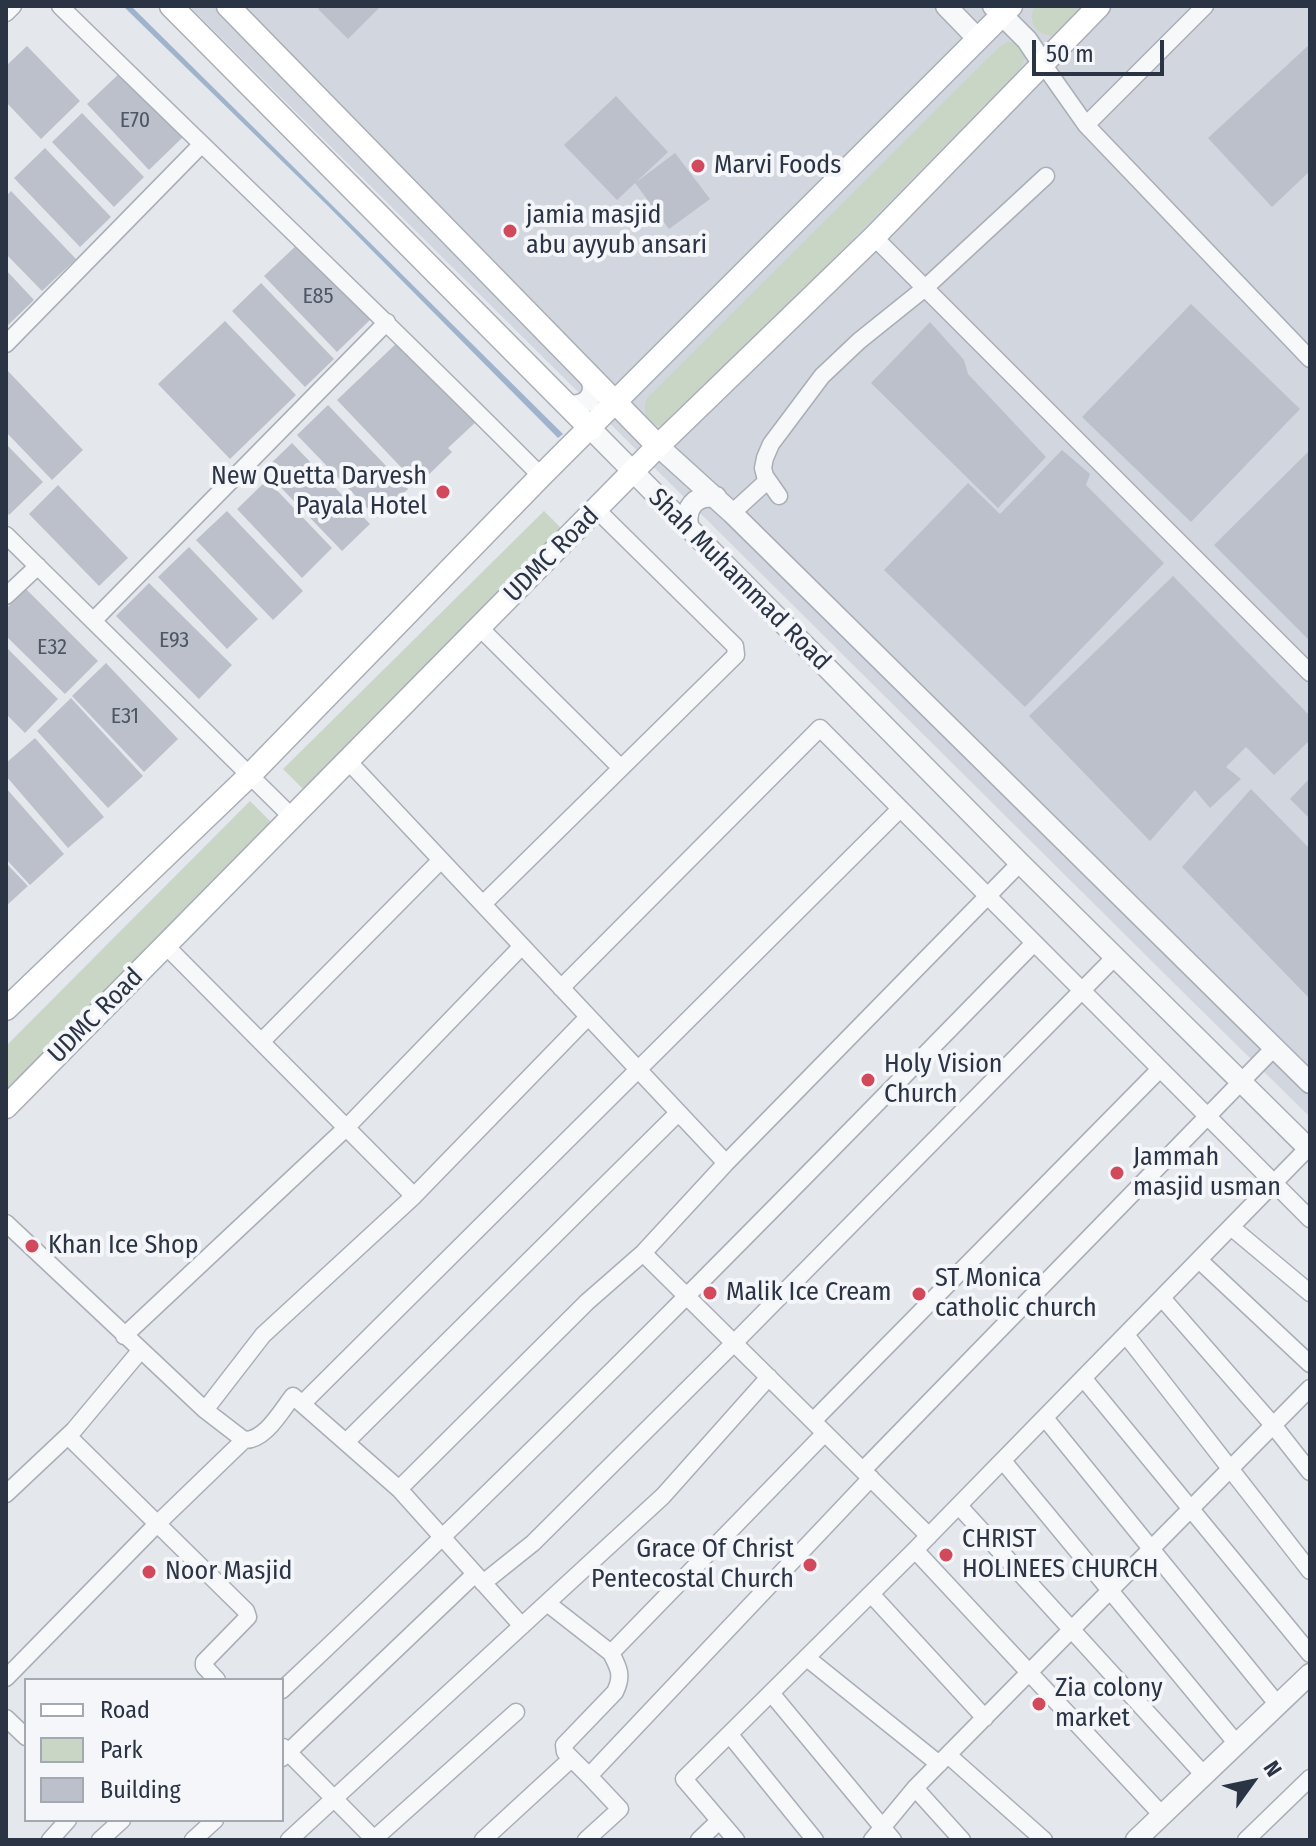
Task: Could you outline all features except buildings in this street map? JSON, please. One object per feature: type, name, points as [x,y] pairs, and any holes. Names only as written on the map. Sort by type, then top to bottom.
[{"type":"main road","name":"Shah Muhammad Road","points":[[171,6],[591,429]]},
{"type":"main road","name":"Shah Muhammad Road","points":[[228,6],[658,446]]},
{"type":"main road","name":"UDMC Road","points":[[6,1107],[658,446],[874,237],[1099,6]]},
{"type":"main road","points":[[6,1009],[250,775],[541,476],[978,39],[1002,9]]},
{"type":"street","points":[[6,13],[13,6]]},
{"type":"street","points":[[60,6],[387,322],[541,476]]},
{"type":"street","points":[[946,6],[978,39]]},
{"type":"street","points":[[1086,125],[1205,6]]},
{"type":"street","points":[[1002,9],[1086,125],[1310,359]]},
{"type":"street","points":[[6,344],[201,145]]},
{"type":"street","points":[[779,496],[767,481],[763,468],[771,444],[822,376],[859,341],[925,288],[1046,176]]},
{"type":"street","points":[[874,237],[1310,673]]},
{"type":"street","points":[[93,621],[387,322]]},
{"type":"street","points":[[567,405],[578,406],[589,400],[593,389],[590,377]]},
{"type":"street","name":"Shah Muhammad Road","points":[[591,429],[1020,863],[1309,1149]]},
{"type":"street","name":"Shah Muhammad Road","points":[[658,446],[716,497],[1310,1083]]},
{"type":"street","points":[[732,513],[767,481]]},
{"type":"street","points":[[689,529],[687,514],[695,501],[716,497]]},
{"type":"street","points":[[483,904],[736,655],[737,649],[597,510]]},
{"type":"street","points":[[6,535],[293,818]]},
{"type":"street","points":[[6,596],[38,566]]},
{"type":"street","points":[[480,628],[621,768]]},
{"type":"street","points":[[561,988],[820,728],[1310,1219]]},
{"type":"street","points":[[349,762],[726,1163]]},
{"type":"street","points":[[302,1404],[900,809]]},
{"type":"street","points":[[261,1042],[441,860]]},
{"type":"street","points":[[399,1489],[587,1302],[643,1253],[726,1163],[1020,863]]},
{"type":"street","points":[[284,1688],[443,1538],[688,1297],[1034,943]]},
{"type":"street","points":[[166,946],[414,1196]]},
{"type":"street","points":[[124,1336],[346,1128],[522,946]]},
{"type":"street","points":[[516,1712],[375,1840],[284,1752],[479,1578],[533,1543],[1115,957]]},
{"type":"street","points":[[205,1410],[263,1335],[414,1196],[588,1017]]},
{"type":"street","points":[[589,1776],[867,1474],[1274,1048]]},
{"type":"street","points":[[611,1653],[819,1427],[1160,1069]]},
{"type":"street","points":[[346,1442],[678,1113]]},
{"type":"street","points":[[736,1840],[684,1779],[959,1506],[1309,1149]]},
{"type":"street","points":[[6,1223],[140,1351],[205,1410],[244,1440]]},
{"type":"street","points":[[1231,1227],[1310,1293]]},
{"type":"street","points":[[643,1253],[929,1536]]},
{"type":"street","points":[[1199,1260],[1310,1364]]},
{"type":"street","points":[[1162,1298],[1310,1472]]},
{"type":"street","points":[[1126,1335],[1310,1571]]},
{"type":"street","points":[[6,1494],[68,1436],[140,1351]]},
{"type":"street","points":[[289,1840],[663,1496],[769,1377]]},
{"type":"street","points":[[1084,1379],[1310,1654]]},
{"type":"street","points":[[771,1693],[883,1836],[915,1788],[1310,1388]]},
{"type":"street","points":[[6,1678],[244,1440],[259,1437],[293,1396],[399,1489],[522,1626]]},
{"type":"street","points":[[1045,1418],[1278,1705]]},
{"type":"street","points":[[68,1436],[246,1611],[248,1617],[204,1662],[214,1678]]},
{"type":"street","points":[[1003,1461],[1237,1744]]},
{"type":"street","points":[[959,1506],[1204,1775]]},
{"type":"street","points":[[915,1550],[1162,1815]]},
{"type":"street","points":[[871,1594],[985,1718]]},
{"type":"street","points":[[547,1603],[611,1653],[621,1672],[615,1692],[564,1745],[571,1759],[620,1809],[586,1840]]},
{"type":"street","points":[[807,1658],[1044,1840]]},
{"type":"street","points":[[1136,1840],[1310,1674]]},
{"type":"street","points":[[6,1718],[24,1735]]},
{"type":"street","points":[[730,1735],[815,1840]]},
{"type":"street","points":[[483,1840],[571,1759]]},
{"type":"street","points":[[1246,1840],[1310,1778]]},
{"type":"street","points":[[915,1788],[962,1840]]},
{"type":"street","points":[[699,1840],[719,1821]]},
{"type":"street","points":[[50,1840],[66,1822]]},
{"type":"street","points":[[100,1840],[120,1822]]},
{"type":"street","points":[[193,1840],[213,1822]]},
{"type":"shaded area","points":[[189,6],[1310,6],[1310,1117],[1195,1004]]},
{"type":"green space","points":[[1035,6],[1088,6],[1055,36],[1043,34],[1035,27],[1032,17]]},
{"type":"green space","points":[[1008,42],[1018,43],[1026,56],[1020,69],[669,426],[652,423],[645,410],[647,398],[999,47]]},
{"type":"green space","points":[[544,511],[565,532],[304,790],[283,769]]},
{"type":"green space","points":[[250,801],[274,825],[6,1094],[6,1046]]},
{"type":"water","points":[[123,6],[131,6],[563,434],[558,438],[328,206]]},
{"type":"place","name":"Marvi Foods","points":[[698,166]]},
{"type":"place","name":"jamia masjid abu ayyub ansari","points":[[510,231]]},
{"type":"place","name":"New Quetta Darvesh Payala Hotel","points":[[443,492]]},
{"type":"place","name":"Holy Vision Church","points":[[868,1080]]},
{"type":"place","name":"Jammah masjid usman","points":[[1117,1173]]},
{"type":"place","name":"Khan Ice Shop","points":[[32,1246]]},
{"type":"place","name":"Malik Ice Cream","points":[[710,1293]]},
{"type":"place","name":"ST Monica catholic church","points":[[919,1294]]},
{"type":"place","name":"CHRIST HOLINEES CHURCH","points":[[946,1555]]},
{"type":"place","name":"Grace Of Christ Pentecostal Church","points":[[810,1565]]},
{"type":"place","name":"Noor Masjid","points":[[149,1572]]},
{"type":"place","name":"Zia colony market","points":[[1039,1704]]}]
